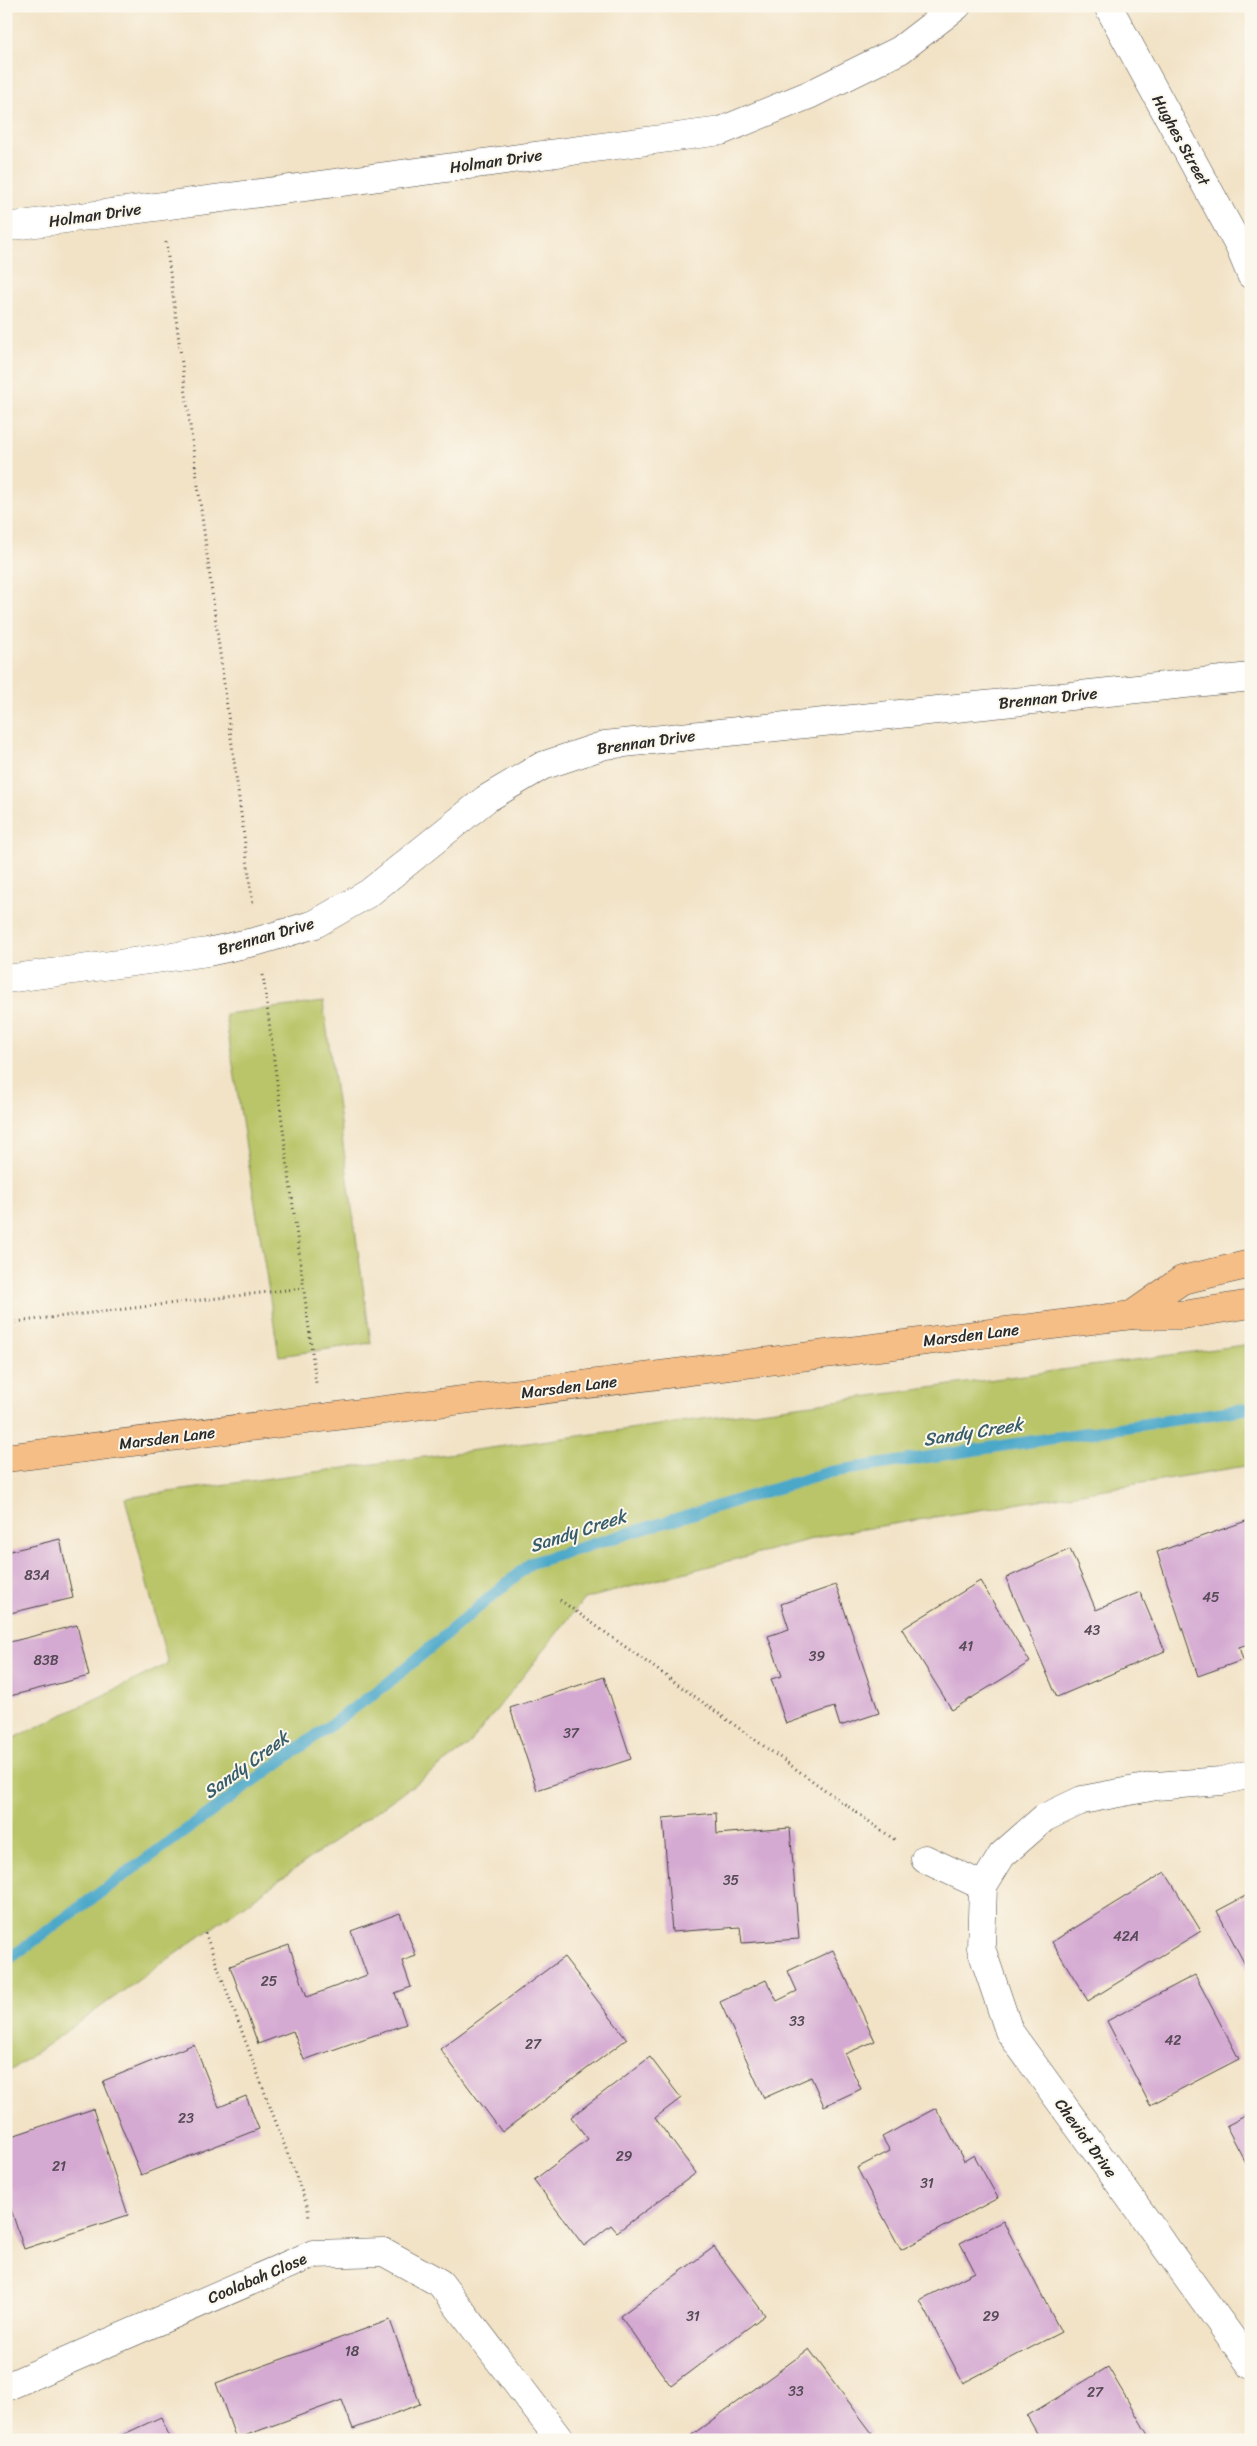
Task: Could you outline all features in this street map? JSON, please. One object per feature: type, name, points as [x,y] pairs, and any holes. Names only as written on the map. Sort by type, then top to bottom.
[{"type":"main road","name":"Marsden Lane","points":[[1132,1315],[1182,1280],[1251,1264]]},
{"type":"main road","name":"Marsden Lane","points":[[6,1458],[1132,1315],[1184,1315],[1251,1304]]},
{"type":"street","name":"Holman Drive","points":[[6,227],[720,131],[811,94],[900,50],[956,6]]},
{"type":"street","name":"Hughes Street","points":[[1108,6],[1239,246],[1251,275]]},
{"type":"street","name":"Brennan Drive","points":[[6,979],[208,952],[258,941],[315,924],[369,893],[486,799],[542,766],[605,745],[1251,677]]},
{"type":"street","name":"Cheviot Drive","points":[[1251,1774],[1221,1781],[1156,1786],[1082,1800],[1044,1818],[1002,1855],[983,1886],[981,1948],[1009,2031],[1251,2366]]},
{"type":"street","points":[[926,1859],[983,1886]]},
{"type":"street","name":"Coolabah Close","points":[[6,2387],[313,2254],[384,2252],[440,2283],[560,2440]]},
{"type":"path","points":[[161,206],[320,1418]]},
{"type":"path","points":[[6,1323],[304,1288]]},
{"type":"path","points":[[560,1600],[868,1821],[926,1859]]},
{"type":"path","points":[[205,1933],[308,2208],[313,2254]]},
{"type":"green space","points":[[323,1002],[371,1343],[279,1356],[225,1014]]},
{"type":"green space","points":[[1251,1344],[1251,1465],[827,1535],[584,1599],[467,1747],[6,2074],[6,1742],[168,1664],[125,1498]]},
{"type":"building","points":[[1249,1520],[1251,1643],[1239,1647],[1243,1660],[1198,1676],[1157,1552]]},
{"type":"building","points":[[60,1539],[73,1598],[6,1614],[6,1552]]},
{"type":"building","points":[[1070,1549],[1096,1610],[1140,1592],[1165,1651],[1057,1697],[1006,1578]]},
{"type":"building","points":[[980,1581],[1030,1662],[952,1710],[902,1629]]},
{"type":"building","points":[[836,1585],[879,1713],[840,1726],[834,1707],[786,1724],[771,1679],[782,1676],[768,1636],[789,1629],[781,1604]]},
{"type":"building","points":[[77,1625],[89,1676],[6,1697],[6,1643]]},
{"type":"building","points":[[604,1677],[631,1759],[537,1790],[510,1708]]},
{"type":"building","points":[[716,1813],[717,1834],[790,1828],[799,1939],[742,1943],[740,1927],[672,1932],[663,1818]]},
{"type":"building","points":[[1165,1872],[1201,1931],[1088,2001],[1052,1942]]},
{"type":"building","points":[[1251,1893],[1251,1976],[1217,1911]]},
{"type":"building","points":[[400,1913],[416,1956],[402,1961],[411,1987],[395,1993],[406,2024],[304,2060],[293,2031],[258,2044],[230,1966],[289,1945],[307,1997],[367,1975],[351,1931]]},
{"type":"building","points":[[833,1950],[875,2041],[845,2054],[861,2089],[824,2106],[811,2077],[764,2098],[720,2002],[766,1980],[777,2001],[797,1991],[788,1971]]},
{"type":"building","points":[[564,1957],[627,2039],[502,2132],[440,2049]]},
{"type":"building","points":[[1195,1975],[1239,2059],[1150,2105],[1107,2021]]},
{"type":"building","points":[[194,2044],[219,2107],[246,2096],[259,2129],[141,2175],[103,2081]]},
{"type":"building","points":[[650,2057],[681,2098],[655,2118],[696,2173],[617,2232],[611,2225],[584,2246],[534,2180],[588,2139],[571,2117]]},
{"type":"building","points":[[936,2108],[964,2161],[974,2155],[998,2198],[901,2250],[857,2168],[890,2151],[882,2137]]},
{"type":"building","points":[[93,2109],[128,2215],[24,2249],[6,2194],[6,2138]]},
{"type":"building","points":[[1251,2113],[1251,2173],[1226,2126]]},
{"type":"building","points":[[1003,2221],[1061,2332],[963,2383],[920,2300],[975,2272],[960,2243]]},
{"type":"building","points":[[714,2247],[765,2315],[671,2386],[620,2316]]},
{"type":"building","points":[[390,2320],[420,2404],[353,2429],[342,2400],[236,2439],[216,2383]]},
{"type":"building","points":[[809,2349],[872,2433],[863,2440],[691,2440],[689,2437]]},
{"type":"building","points":[[1108,2367],[1151,2440],[1041,2440],[1027,2416]]},
{"type":"building","points":[[161,2417],[171,2440],[111,2440]]},
{"type":"waterway","name":"Sandy Creek","points":[[6,1961],[387,1684],[531,1563],[830,1472],[1251,1408]]}]
